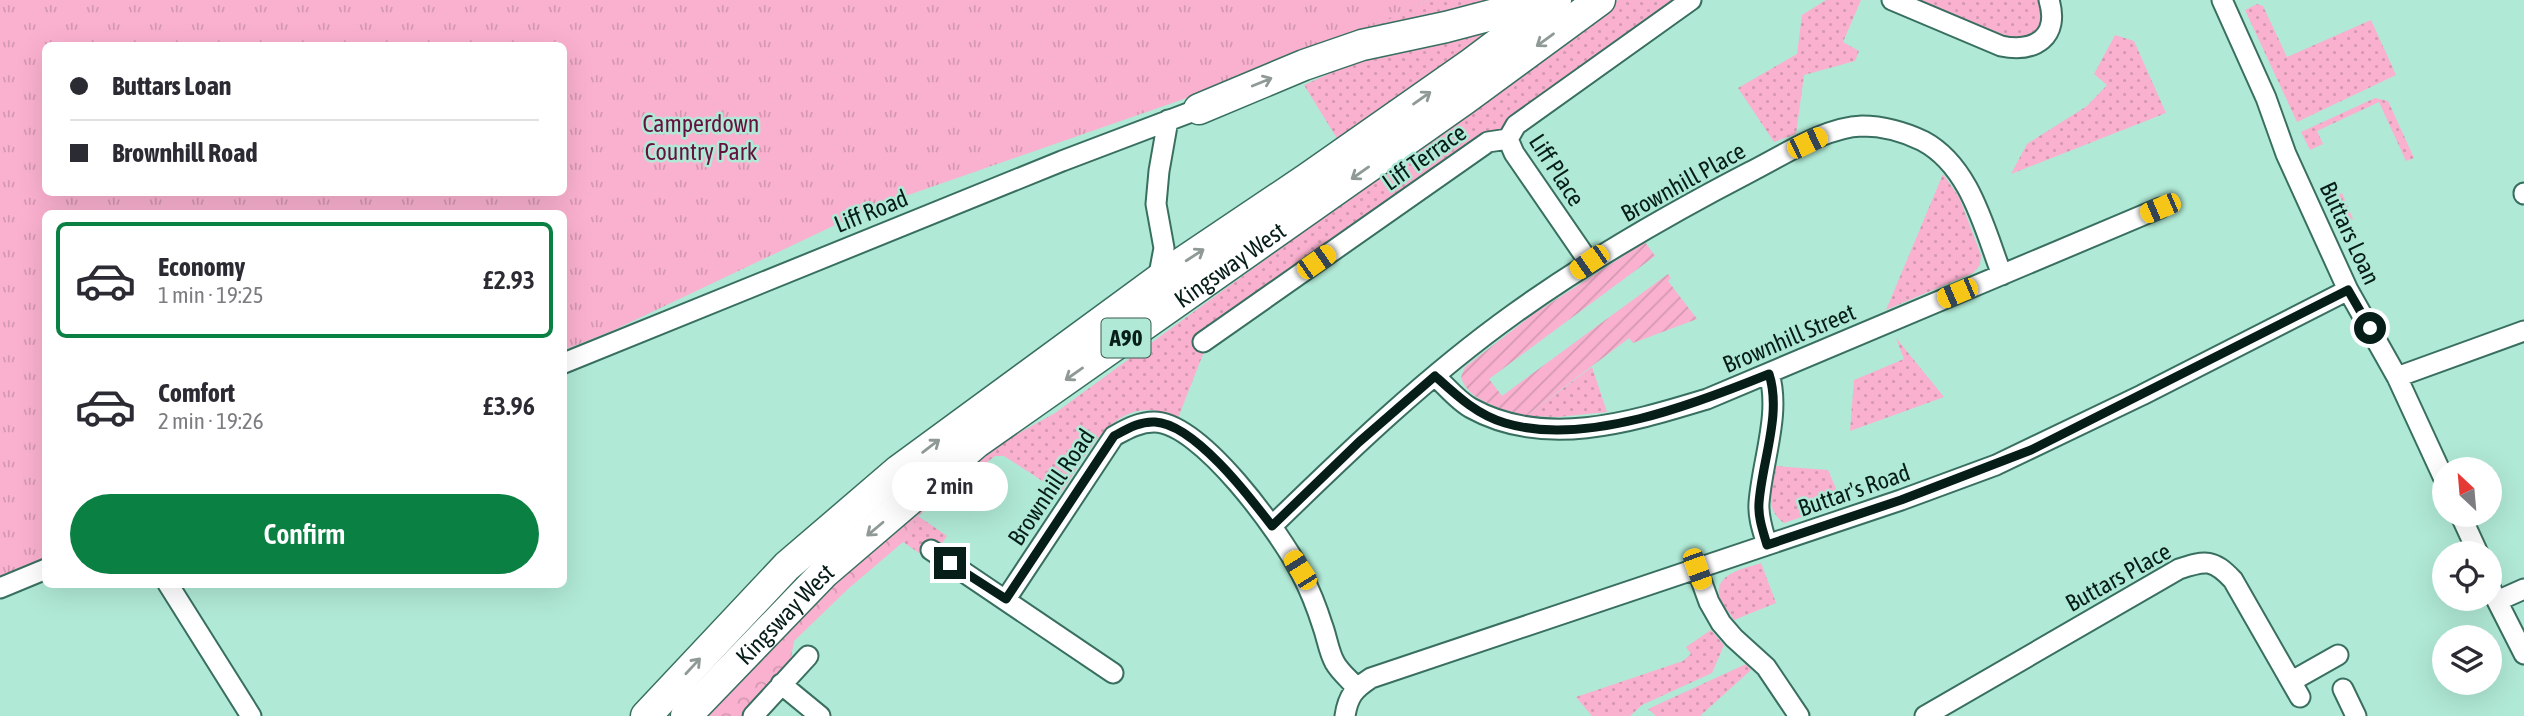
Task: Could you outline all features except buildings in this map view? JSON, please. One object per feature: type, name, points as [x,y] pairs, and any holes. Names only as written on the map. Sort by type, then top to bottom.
[{"type":"highway","points":[[1199,108],[1362,44],[1446,27],[1548,0]]},
{"type":"highway","name":"Kingsway West","points":[[646,716],[787,565],[899,470],[1158,280],[1472,64],[1556,0]]},
{"type":"highway","name":"Kingsway West","points":[[686,716],[824,573],[976,443],[1465,99],[1600,0]]},
{"type":"street","name":"Liff Terrace","points":[[1216,340],[1488,142],[1508,139],[1516,125],[1691,0]]},
{"type":"street","points":[[1892,0],[2001,46],[2017,49],[2034,46],[2046,35],[2053,18],[2049,0]]},
{"type":"street","name":"Buttars Loan","points":[[2222,0],[2266,98],[2286,154],[2348,290],[2398,377],[2434,457]]},
{"type":"street","name":"Liff Road","points":[[567,362],[1199,108]]},
{"type":"street","points":[[1158,280],[1164,248],[1157,204],[1159,171],[1168,120]]},
{"type":"street","name":"Brownhill Place","points":[[1272,526],[1359,442],[1435,376],[1513,314],[1589,262],[1703,197],[1824,135],[1861,126],[1895,130],[1924,141],[1948,159],[1969,190],[2002,275]]},
{"type":"street","name":"Liff Place","points":[[1508,139],[1514,153],[1589,262]]},
{"type":"street","name":"Brownhill Street","points":[[1435,376],[1469,407],[1505,423],[1546,430],[1597,427],[1649,416],[1707,399],[1769,374],[2160,208]]},
{"type":"street","name":"Buttar's Road","points":[[1356,687],[1371,678],[1901,500],[2031,450],[2348,290]]},
{"type":"street","points":[[2398,377],[2524,331]]},
{"type":"street","points":[[1767,545],[1760,523],[1759,504],[1774,392],[1769,374]]},
{"type":"street","name":"Brownhill Road","points":[[1006,599],[1114,436],[1134,425],[1156,422],[1175,428],[1201,447],[1236,480],[1272,526],[1300,570],[1317,606],[1334,662],[1356,687]]},
{"type":"street","points":[[930,550],[1113,673]]},
{"type":"street","name":"Buttars Place","points":[[1925,716],[2179,569],[2202,561],[2220,567],[2233,580],[2296,689],[2338,655]]},
{"type":"street","points":[[1697,569],[1709,602],[1721,623],[1766,667],[1799,716]]},
{"type":"street","points":[[0,587],[42,571]]},
{"type":"street","points":[[171,588],[251,716]]},
{"type":"street","points":[[2502,593],[2524,589]]},
{"type":"street","points":[[2502,611],[2524,654]]},
{"type":"street","points":[[753,716],[808,656]]},
{"type":"street","points":[[782,684],[820,716]]},
{"type":"street","points":[[1345,716],[1348,699],[1356,687]]},
{"type":"street","points":[[2343,689],[2356,716]]},
{"type":"green space","name":"Camperdown Country Park","points":[[0,0],[1428,0],[1337,42],[1250,76],[871,208],[612,331],[567,349],[567,210],[42,210],[42,562],[0,576]]},
{"type":"green space","points":[[1428,0],[1489,0],[1382,29],[1364,29]]},
{"type":"green space","points":[[1618,0],[1678,0],[1515,115],[1500,131],[1205,349],[1178,418],[1151,410],[1135,412],[1121,418],[1097,439],[1061,493],[1004,456],[995,456],[918,516],[947,536],[940,546],[925,557],[903,542],[917,516],[912,511],[996,446],[1055,413]]},
{"type":"green space","points":[[1826,0],[1861,0],[1843,42],[1859,51],[1855,61],[1804,75],[1796,134],[1774,142],[1738,88],[1797,54],[1802,15]]},
{"type":"green space","points":[[1910,0],[2042,0],[2043,27],[2024,41],[2003,39]]},
{"type":"green space","points":[[2257,4],[2263,6],[2287,57],[2371,20],[2396,75],[2297,122],[2245,10]]},
{"type":"green space","points":[[1511,21],[1338,140],[1304,85],[1383,49]]},
{"type":"green space","points":[[2115,35],[2134,41],[2166,113],[2011,174],[2027,144],[2087,106],[2107,85],[2094,74]]},
{"type":"green space","points":[[2375,98],[2388,101],[2414,158],[2406,161],[2379,102],[2317,131],[2323,144],[2310,150],[2301,132]]},
{"type":"green space","points":[[1943,174],[1959,197],[1981,255],[1980,265],[1973,273],[1886,310]]},
{"type":"green space","points":[[2342,193],[2353,219],[2343,223],[2331,198]]},
{"type":"green space","points":[[1645,242],[1655,256],[1489,379],[1502,396],[1668,274],[1671,278],[1668,281],[1697,319],[1633,343],[1629,338],[1526,416],[1488,403],[1465,386],[1461,377],[1465,367],[1532,315]]},
{"type":"green space","points":[[1896,338],[1944,397],[1850,431],[1854,380],[1904,359]]},
{"type":"green space","points":[[1592,367],[1607,412],[1558,417],[1526,416]]},
{"type":"green space","points":[[1776,466],[1828,470],[1842,503],[1784,523],[1777,517],[1771,504]]},
{"type":"green space","points":[[912,511],[917,516],[903,542],[848,589],[794,641],[790,663],[742,716],[702,716],[832,582]]},
{"type":"green space","points":[[1761,563],[1776,603],[1734,620],[1719,595],[1722,581],[1733,573]]},
{"type":"green space","points":[[1711,630],[1724,645],[1712,673],[1642,705],[1630,716],[1592,716],[1576,697],[1683,661],[1691,654],[1686,647]]},
{"type":"green space","points":[[1746,664],[1751,670],[1700,716],[1656,716],[1648,709]]},
{"type":"route","points":[[950,563],[1006,599],[1114,436],[1134,425],[1156,422],[1175,428],[1201,447],[1236,480],[1272,526],[1359,442],[1435,376],[1469,407],[1505,423],[1546,430],[1597,427],[1649,416],[1707,399],[1769,374],[1774,392],[1759,504],[1760,523],[1767,545],[1901,500],[2031,450],[2348,290],[2370,328]]}]
